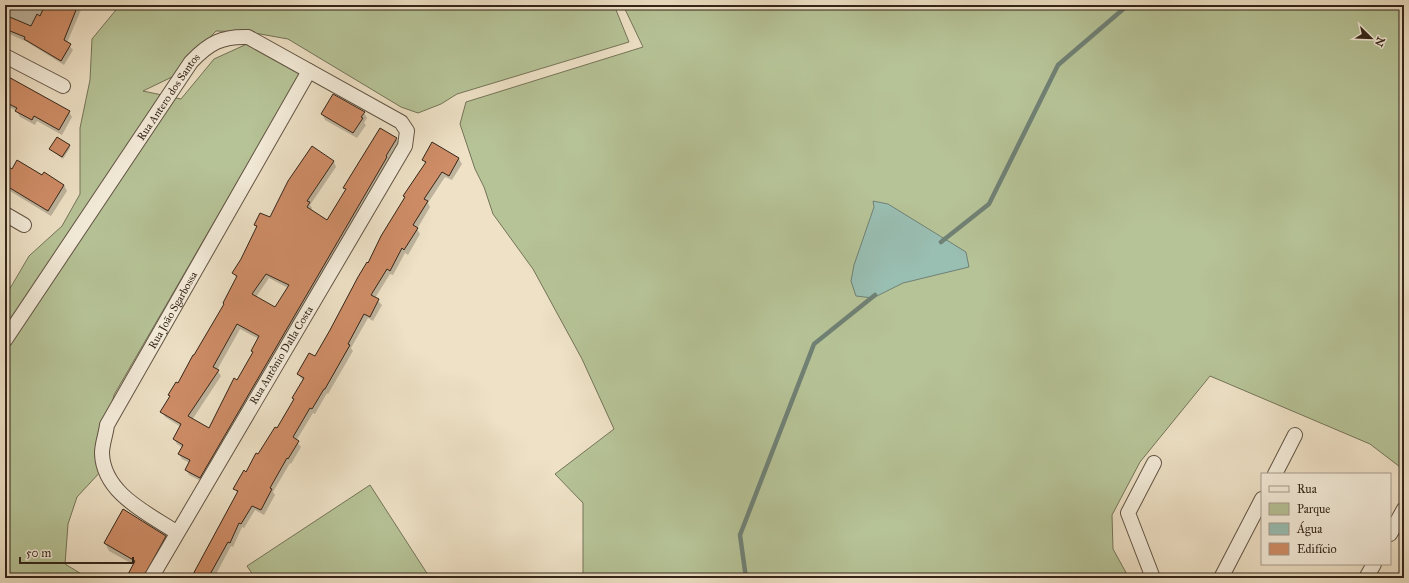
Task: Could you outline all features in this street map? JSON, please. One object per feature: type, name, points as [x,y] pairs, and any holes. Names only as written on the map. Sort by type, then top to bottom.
[{"type":"street","name":"Rua Antero dos Santos","points":[[5,340],[191,62],[204,49],[218,41],[232,37],[248,37],[401,122],[407,131]]},
{"type":"street","points":[[5,56],[63,86]]},
{"type":"street","name":"Rua João Sgarbossa","points":[[176,532],[135,505],[116,489],[105,471],[102,452],[107,426],[310,71]]},
{"type":"street","name":"Rua Antônio Dalla Costa","points":[[151,578],[176,532],[405,146],[407,131]]},
{"type":"street","points":[[5,214],[24,225]]},
{"type":"street","points":[[1276,473],[1295,436]]},
{"type":"street","points":[[1153,578],[1128,513],[1154,463]]},
{"type":"street","points":[[1220,578],[1261,501]]},
{"type":"street","points":[[1391,532],[1404,509]]},
{"type":"street","points":[[1366,578],[1373,565]]},
{"type":"green space","points":[[120,5],[614,5],[629,42],[457,94],[441,104],[418,113],[401,107],[288,39],[249,32],[216,31],[174,76],[143,91],[181,99],[214,59],[247,44],[305,65],[114,395],[101,447],[102,470],[77,497],[68,524],[65,564],[88,578],[5,578],[5,297],[29,256],[62,226],[80,194],[80,128],[90,80],[92,39]]},
{"type":"green space","points":[[623,5],[1404,5],[1404,470],[1370,444],[1210,376],[1140,462],[1112,515],[1113,549],[1129,578],[583,578],[583,503],[555,474],[614,429],[582,359],[533,269],[493,214],[484,187],[475,169],[460,124],[466,102],[643,47]]},
{"type":"green space","points":[[370,485],[430,578],[255,578],[247,566]]},
{"type":"water","points":[[873,201],[888,204],[966,252],[969,267],[903,283],[873,298],[856,296],[851,281],[854,265],[874,207]]},
{"type":"building","points":[[45,5],[78,5],[64,40],[71,44],[61,61],[24,39],[25,37],[5,29],[5,15],[31,26],[37,14],[40,16]]},
{"type":"building","points":[[5,75],[70,111],[59,130],[34,116],[32,120],[15,111],[17,108],[5,102]]},
{"type":"building","points":[[333,94],[365,112],[361,117],[363,118],[353,133],[321,114]]},
{"type":"building","points":[[380,128],[397,138],[200,478],[185,470],[190,460],[178,454],[183,445],[173,439],[181,424],[160,412],[170,396],[168,395],[176,382],[178,383],[224,304],[223,303],[237,276],[232,273],[241,259],[257,226],[254,225],[260,213],[270,217],[288,181],[312,146],[334,161],[307,201],[310,202],[307,207],[327,220],[346,189],[343,188]],"holes":[[[266,274],[289,285],[275,307],[252,294]],[[237,324],[259,336],[251,351],[253,352],[237,380],[234,378],[209,428],[188,416],[219,370],[213,367]]]},
{"type":"building","points":[[57,137],[70,145],[62,157],[49,149]]},
{"type":"building","points":[[432,142],[459,158],[449,176],[442,172],[424,199],[428,201],[413,225],[418,228],[404,250],[402,248],[390,271],[387,269],[371,295],[379,299],[370,317],[364,314],[348,344],[350,345],[325,389],[312,409],[310,408],[293,437],[299,441],[288,459],[287,458],[270,488],[272,489],[261,510],[252,506],[241,524],[239,523],[230,543],[228,542],[208,578],[191,578],[238,491],[233,489],[244,470],[246,472],[256,453],[258,454],[275,427],[277,428],[294,399],[292,398],[304,378],[297,374],[309,353],[315,356],[358,277],[367,262],[368,263],[381,236],[405,197],[403,196],[426,162],[422,160]]},
{"type":"building","points":[[17,160],[42,175],[44,172],[64,185],[48,211],[5,185],[5,165],[12,169]]},
{"type":"building","points":[[123,509],[166,536],[143,578],[126,578],[135,561],[104,543]]},
{"type":"waterway","points":[[941,242],[989,204],[1058,65],[1128,5]]},
{"type":"waterway","points":[[746,578],[740,535],[814,344],[875,295]]}]
